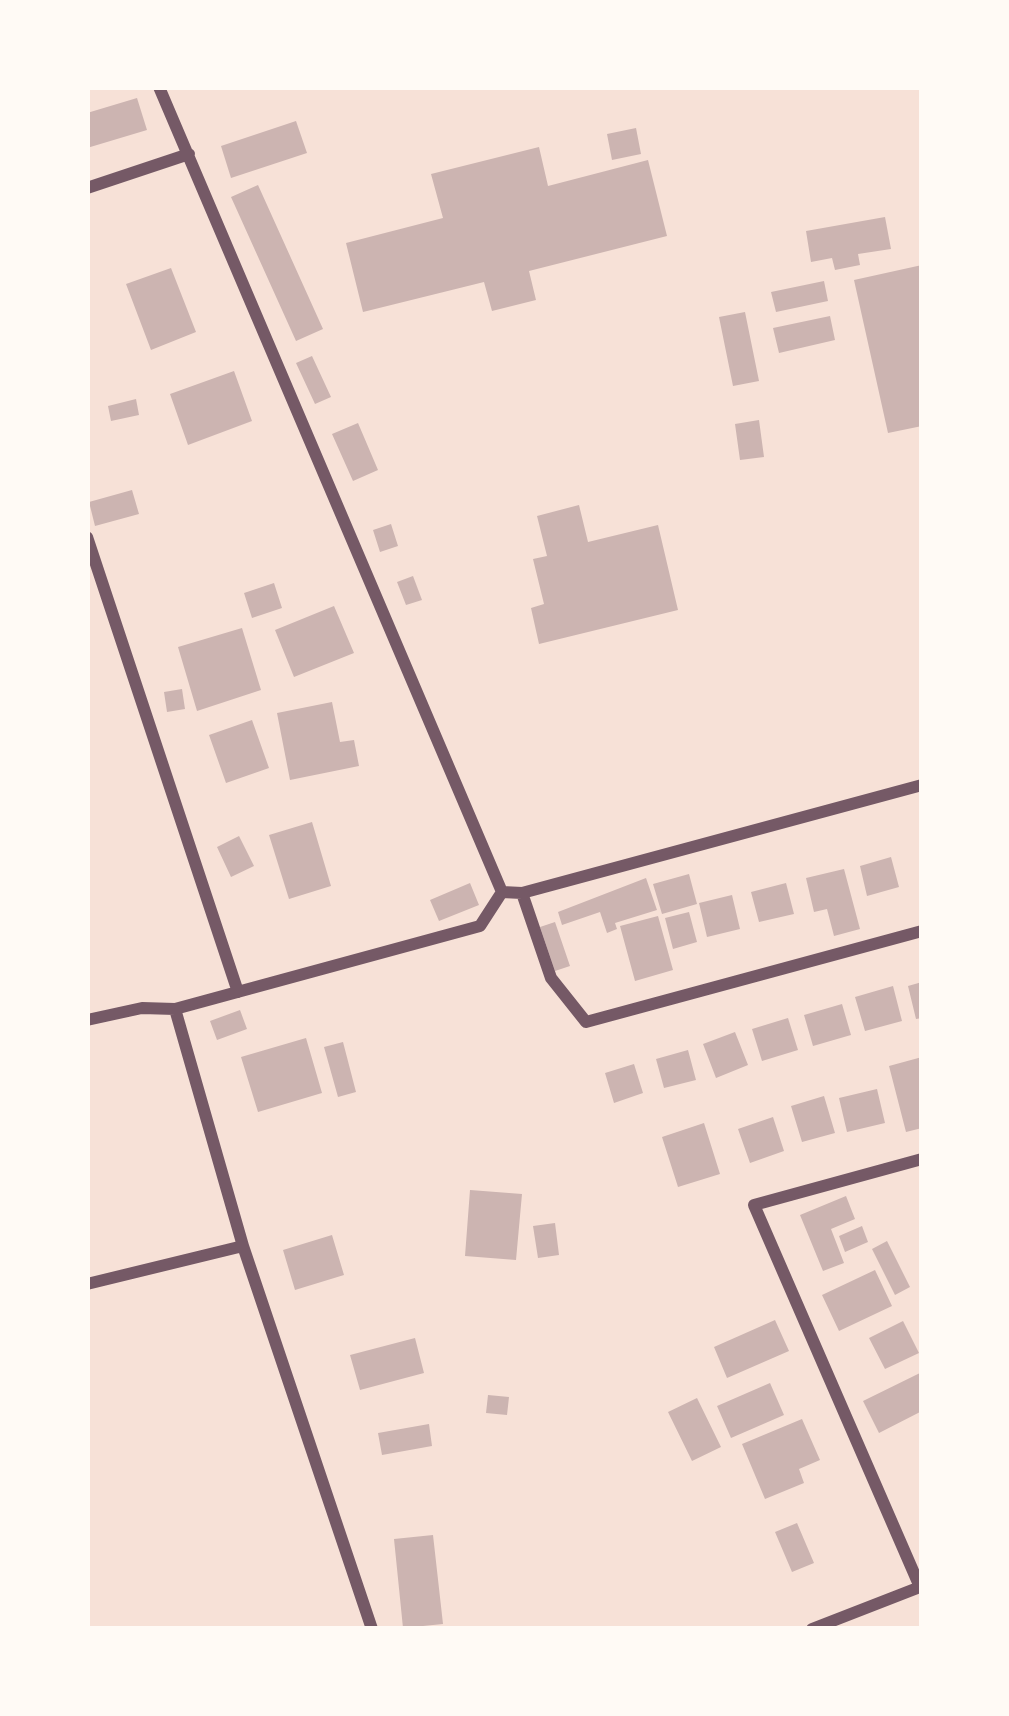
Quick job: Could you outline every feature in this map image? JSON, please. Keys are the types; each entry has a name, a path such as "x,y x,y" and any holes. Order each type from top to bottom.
{"street":[{"path":"159,87 502,892"},
{"path":"87,188 189,154"},
{"path":"87,537 238,992"},
{"path":"502,892 522,893 922,785"},
{"path":"87,1021 142,1008 175,1010 480,926 502,892"},
{"path":"522,893 551,978 586,1022 922,931"},
{"path":"175,1010 242,1246 372,1629"},
{"path":"812,1629 920,1586 754,1204 922,1160"},
{"path":"87,1284 242,1246"}],"building":[{"path":"137,98 147,130 87,148 87,113"},
{"path":"296,121 307,153 231,178 221,146"},
{"path":"636,128 641,154 612,160 607,134"},
{"path":"539,147 548,186 648,160 667,236 529,271 536,300 492,311 484,282 363,312 346,243 443,218 431,174"},
{"path":"258,185 323,329 296,341 231,197"},
{"path":"885,217 891,249 858,254 860,265 835,270 832,258 811,262 806,231"},
{"path":"922,265 922,426 888,433 854,280"},
{"path":"171,268 196,332 151,350 126,284"},
{"path":"824,281 828,301 776,312 771,292"},
{"path":"745,312 759,381 733,386 719,317"},
{"path":"830,316 835,340 779,353 773,328"},
{"path":"312,356 331,397 315,404 296,363"},
{"path":"234,371 252,421 188,445 170,394"},
{"path":"136,399 139,415 111,421 108,406"},
{"path":"759,420 764,457 740,460 735,424"},
{"path":"358,423 378,470 353,481 332,434"},
{"path":"132,490 139,514 95,526 89,502"},
{"path":"579,505 588,542 658,525 678,610 539,644 531,608 544,604 533,559 547,556 537,516"},
{"path":"391,524 398,546 380,552 373,530"},
{"path":"413,576 422,600 406,605 397,582"},
{"path":"274,583 282,608 252,618 244,593"},
{"path":"334,606 354,653 294,677 275,630"},
{"path":"242,628 261,690 197,711 178,647"},
{"path":"182,689 185,709 167,712 164,692"},
{"path":"332,702 340,742 354,740 359,766 290,780 277,713"},
{"path":"252,720 269,768 226,783 209,735"},
{"path":"312,822 331,886 289,899 269,835"},
{"path":"239,836 254,866 231,877 217,847"},
{"path":"891,857 899,887 867,896 860,866"},
{"path":"844,869 860,929 834,936 827,909 814,912 806,878"},
{"path":"689,874 697,904 662,914 653,884"},
{"path":"646,878 657,910 615,923 617,929 607,933 600,912 562,925 558,912"},
{"path":"470,883 479,905 439,921 430,900"},
{"path":"786,883 794,914 759,922 751,892"},
{"path":"732,895 740,929 707,937 699,903"},
{"path":"689,912 697,942 673,949 665,918"},
{"path":"658,916 673,970 635,981 620,926"},
{"path":"555,922 570,966 555,971 540,927"},
{"path":"922,982 922,1018 916,1019 908,986"},
{"path":"893,986 902,1021 865,1031 855,997"},
{"path":"842,1004 851,1035 813,1046 804,1015"},
{"path":"240,1010 247,1029 217,1040 210,1021"},
{"path":"788,1018 798,1050 762,1061 752,1029"},
{"path":"735,1032 748,1065 716,1078 703,1044"},
{"path":"306,1038 322,1093 258,1112 241,1057"},
{"path":"343,1042 356,1092 338,1097 324,1047"},
{"path":"688,1050 696,1080 664,1088 656,1059"},
{"path":"922,1057 922,1128 906,1132 889,1066"},
{"path":"634,1064 643,1093 614,1103 605,1073"},
{"path":"877,1089 885,1123 847,1132 839,1098"},
{"path":"824,1096 835,1133 802,1142 791,1106"},
{"path":"773,1117 784,1151 750,1163 738,1129"},
{"path":"704,1123 720,1174 678,1187 662,1137"},
{"path":"470,1190 522,1194 516,1260 465,1256"},
{"path":"846,1196 855,1219 831,1229 844,1263 823,1271 800,1215"},
{"path":"555,1223 559,1255 538,1258 533,1226"},
{"path":"862,1226 868,1242 845,1252 839,1236"},
{"path":"332,1235 344,1275 295,1290 283,1250"},
{"path":"887,1241 910,1287 895,1295 872,1249"},
{"path":"875,1270 892,1306 839,1331 822,1295"},
{"path":"775,1320 789,1351 727,1378 714,1347"},
{"path":"903,1321 919,1353 885,1369 869,1338"},
{"path":"415,1338 424,1373 360,1390 350,1355"},
{"path":"922,1372 922,1411 879,1433 863,1401"},
{"path":"770,1383 784,1415 731,1438 717,1406"},
{"path":"488,1395 509,1397 507,1415 486,1413"},
{"path":"697,1398 721,1447 692,1461 668,1412"},
{"path":"802,1419 820,1460 799,1469 804,1483 765,1499 742,1444"},
{"path":"429,1424 432,1446 382,1455 378,1433"},
{"path":"797,1523 814,1563 792,1572 775,1532"},
{"path":"433,1535 443,1624 403,1628 394,1539"}]}
